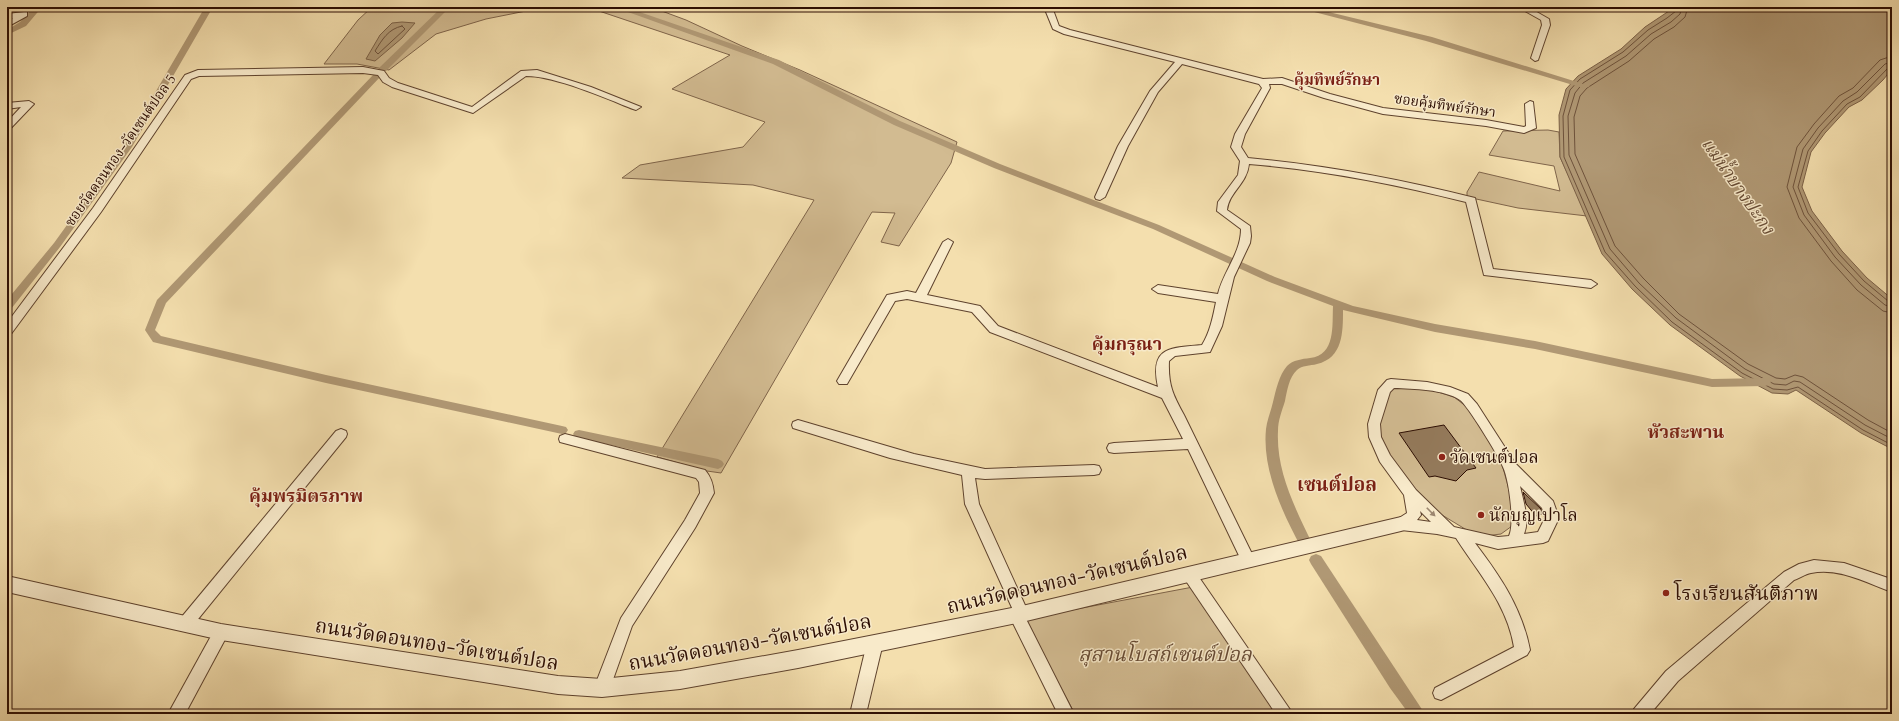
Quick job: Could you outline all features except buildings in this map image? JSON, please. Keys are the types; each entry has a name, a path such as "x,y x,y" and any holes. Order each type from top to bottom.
{"street":[{"path":"1048,7 1056,27 1061,29 1263,82 1266,88 1240,134 1236,147 1245,161 1242,175 1223,202 1222,211 1246,228 1247,237 1242,253 1226,283 1213,339 1206,348 1172,352 1163,360 1161,380 1166,395 1178,415 1248,560"},
{"path":"1522,7 1545,19 1546,25 1535,58"},
{"path":"7,16 24,14 7,25"},
{"path":"1100,197 1123,146 1154,91 1180,61"},
{"name":"ซอยวัดดอนทอง-วัดเซนต์ปอล 5","path":"7,331 97,210 188,77 198,74 228,72 363,70 381,73 386,80 395,85 473,110 524,73 537,74 588,88 636,107"},
{"name":"ซอยคุ้มทิพย์รักษา","path":"1263,82 1282,81 1303,86 1327,96 1383,111 1486,123 1524,130 1531,128 1530,104"},
{"path":"7,106 29,104 7,127"},
{"path":"1245,161 1358,175 1408,184 1471,200 1488,272 1591,284"},
{"path":"920,297 948,242"},
{"path":"1158,289 1223,299"},
{"path":"843,381 891,298 897,295 907,295 976,309 994,329 1166,395"},
{"path":"1401,524 1456,534 1498,543 1543,537 1552,518 1548,505 1510,467 1473,407 1464,398 1450,391 1427,386 1391,383 1384,390 1374,424 1375,437 1385,458 1411,494 1456,534 1514,614 1521,634 1522,650 1441,693"},
{"path":"798,425 890,453 968,472 985,474 1094,470"},
{"path":"184,624 341,434"},
{"path":"565,439 700,474 706,480 707,493 690,524 626,623 602,688"},
{"path":"1114,448 1191,444"},
{"path":"1510,467 1519,513 1518,530 1514,541"},
{"path":"968,472 972,504 1019,614 1066,714"},
{"path":"1401,524 1414,515 1411,494"},
{"name":"ถนนวัดดอนทอง-วัดเซนต์ปอล","path":"7,584 220,632 558,685 602,688 680,680 1019,614 1401,524"},
{"path":"1640,714 1672,676 1789,576 1814,566 1829,566 1873,578 1892,586"},
{"path":"1189,574 1286,714"},
{"path":"176,714 220,632"},
{"path":"858,714 875,643"}],"green space":[{"path":"372,7 546,7 486,19 436,34 389,70 357,64 324,64 358,20"},
{"path":"587,7 651,7 686,20 742,46 800,70 957,142 951,163 899,246 881,242 895,213 872,212 721,473 707,471 657,457 814,200 753,185 622,178 640,165 743,147 765,122 672,89 730,55"},
{"path":"1548,130 1559,132 1560,157 1587,216 1518,208 1467,197 1467,192 1479,172 1560,191 1554,166 1489,155 1503,131"},
{"path":"1392,387 1431,390 1454,397 1467,407 1501,460 1514,509 1512,526 1501,534 1485,536 1470,532 1442,515 1414,490 1389,457 1377,426 1387,392"},
{"name":"สุสานโบสถ์เซนต์ปอล","path":"1193,587 1276,714 1075,714 1024,619"}],"water":[{"name":"แม่น้ำบางปะกง","path":"1675,7 1892,7 1892,69 1862,100 1849,107 1825,133 1811,152 1802,187 1812,211 1842,251 1867,278 1892,299 1892,449 1861,433 1796,390 1788,394 1772,393 1740,376 1670,325 1632,289 1602,254 1560,157 1559,115 1566,89 1578,76 1621,49 1645,27"},
{"path":"392,23 415,23 402,38 375,61 366,59 380,35"}],"waterway":[{"path":"7,11 30,7"},
{"path":"7,33 23,24 38,7"},
{"path":"7,307 57,245 128,147 209,7"},
{"path":"383,69 446,7"},
{"path":"618,7 776,62 897,123 997,166 1156,227 1271,279 1338,304"},
{"path":"1299,7 1429,39 1586,86"},
{"path":"377,76 161,302 150,330 157,339 326,379 562,430"},
{"path":"1306,543 1287,504 1277,473 1272,443 1272,430 1284,384 1291,369 1305,362 1321,360 1333,349 1337,333 1338,304"},
{"path":"1338,304 1351,309 1435,328 1535,345 1712,383 1765,382"},
{"path":"579,434 718,464"},
{"path":"1316,560 1395,683 1418,714"}],"place":[{"name":"วัดเซนต์ปอล","path":"1442,457"},
{"name":"นักบุญเปาโล","path":"1481,515"},
{"name":"โรงเรียนสันติภาพ","path":"1666,593"}],"district":[{"name":"คุ้มทิพย์รักษา","path":"1337,80"},
{"name":"คุ้มกรุณา","path":"1127,344"},
{"name":"หัวสะพาน","path":"1686,432"},
{"name":"เซนต์ปอล","path":"1337,484"},
{"name":"คุ้มพรมิตรภาพ","path":"306,496"}]}
